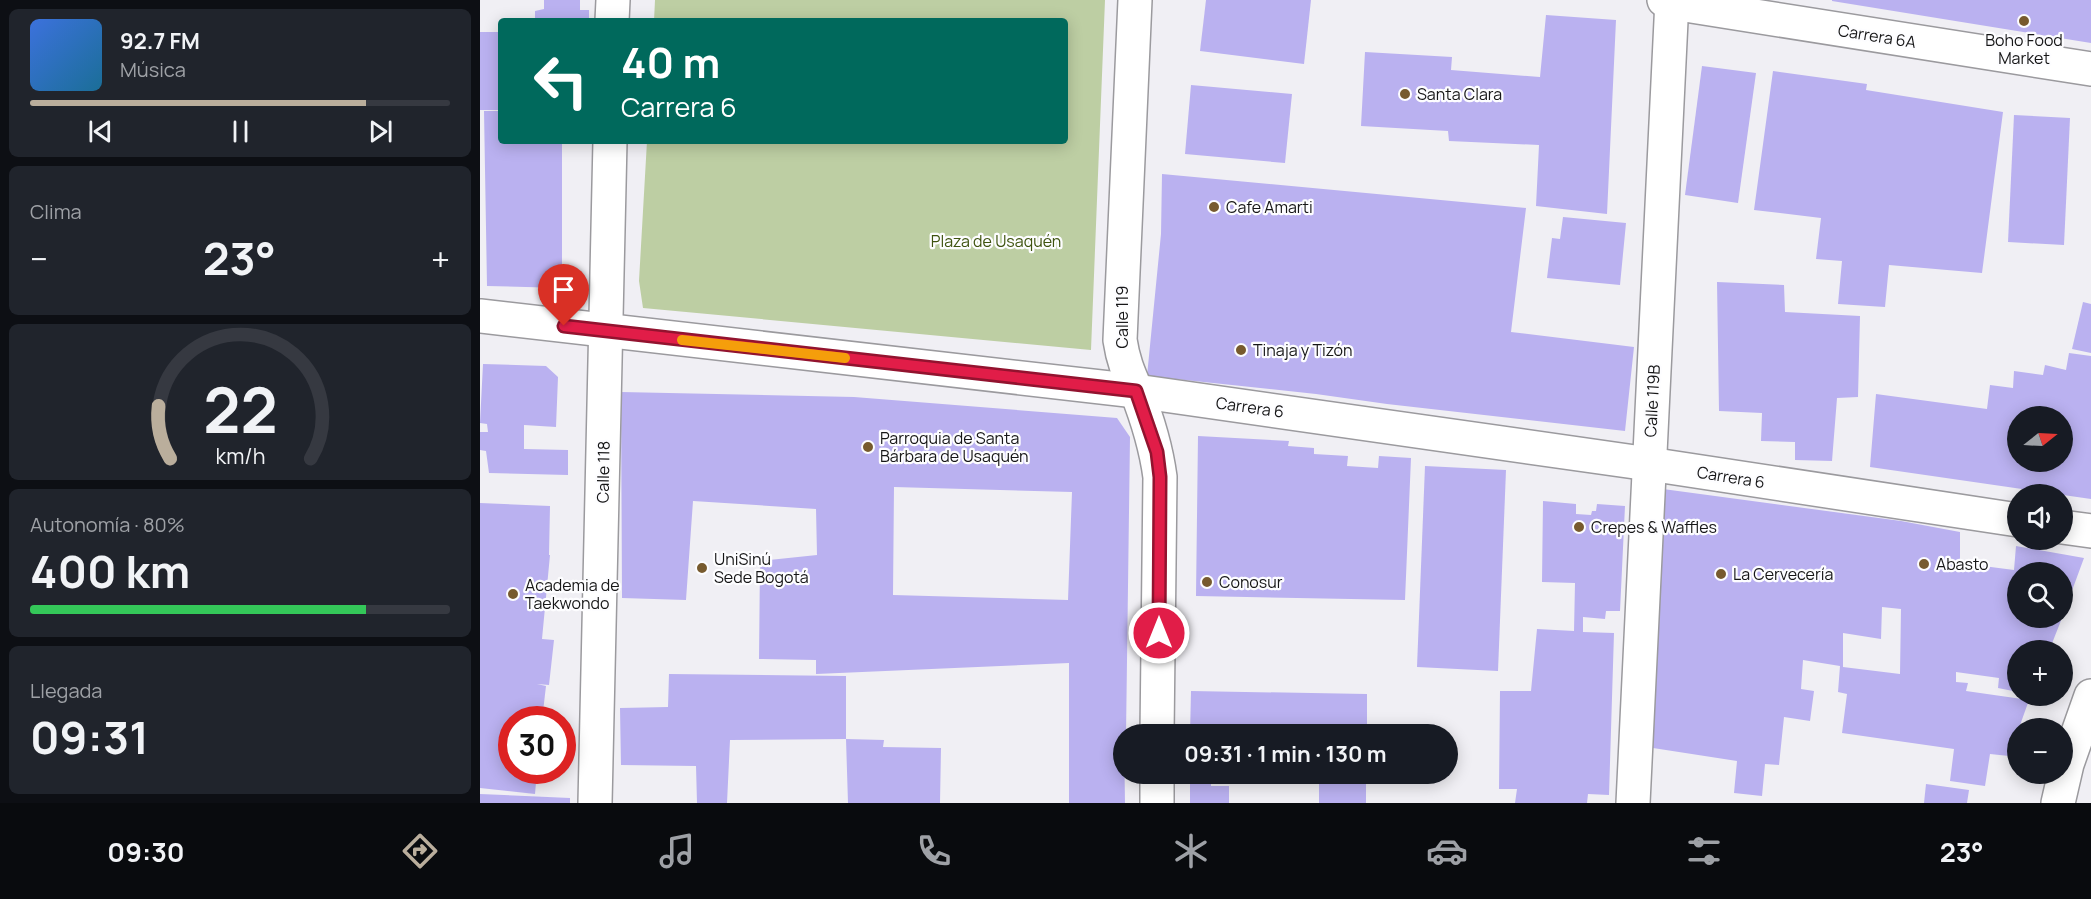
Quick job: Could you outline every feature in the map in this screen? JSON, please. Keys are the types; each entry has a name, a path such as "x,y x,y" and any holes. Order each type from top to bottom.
{"street":[{"path":"612,18 613,0"},
{"name":"Calle 119","path":"1135,0 1120,340 1123,360 1157,452 1160,477 1157,724"},
{"name":"Carrera 6A","path":"1669,1 2091,69"},
{"name":"Calle 119B","path":"1633,803 1669,1"},
{"name":"Calle 118","path":"595,803 610,144"},
{"name":"Carrera 6","path":"480,316 1136,391 1649,464 2007,518"},
{"path":"2073,529 2091,531"},
{"path":"2058,803 2067,764 2091,696"},
{"path":"1157,784 1157,803"}],"green space":[{"name":"Plaza de Usaquén","path":"655,0 1105,0 1091,350 643,308 639,281 647,144 1068,144 1068,18 654,18"}],"building":[{"path":"544,0 580,0 580,10 589,10 589,18 535,18 535,11 544,9"},
{"path":"1206,0 1311,0 1304,64 1200,51"},
{"name":"Boho Food Market","path":"2091,0 2091,43 1832,1"},
{"path":"1546,15 1616,20 1607,214 1536,206 1539,145 1449,141 1448,131 1361,126 1365,52 1452,57 1451,70 1540,77"},
{"path":"480,32 498,32 498,110 480,110"},
{"path":"1702,66 1756,73 1738,203 1685,195"},
{"path":"1773,71 1867,84 1866,90 2003,112 1982,273 1889,265 1885,307 1838,304 1842,261 1816,259 1821,218 1754,210"},
{"path":"1191,85 1292,94 1285,163 1185,154"},
{"path":"484,111 498,111 498,144 562,144 562,288 487,286"},
{"path":"2014,115 2070,118 2064,245 2008,242"},
{"path":"1162,174 1526,208 1511,332 1634,347 1625,431 1147,376 1161,234"},
{"path":"1563,217 1626,223 1620,285 1547,278 1552,238 1560,239"},
{"path":"1717,282 1784,285 1785,312 1860,316 1858,397 1837,398 1832,461 1795,460 1795,442 1761,441 1762,413 1719,411"},
{"path":"2083,302 2091,304 2091,353 2072,349"},
{"path":"2069,353 2091,356 2091,499 2073,496 2073,484 2007,484 2007,487 1870,467 1876,394 1987,409 1990,385 2013,388 2014,371 2043,375 2045,365 2066,370"},
{"path":"483,364 546,366 558,377 556,427 524,425 524,449 568,450 568,475 489,473 486,451 480,450 480,432 488,432 487,424 480,423"},
{"path":"621,392 854,397 1117,418 1130,437 1126,724 1113,724 1113,784 1125,784 1125,803 1069,803 1069,663 816,674 816,660 759,659 760,561 817,555 816,509 693,501 686,600 622,598","holes":["894,487 1072,492 1068,600 893,595"]},
{"path":"1198,436 1289,441 1288,446 1314,448 1314,454 1348,456 1347,466 1378,468 1379,456 1411,458 1405,600 1196,596"},
{"path":"1425,466 1506,470 1498,671 1417,667"},
{"path":"1663,489 1901,521 1960,532 1960,563 2007,569 2007,628 2058,628 2053,640 2007,640 2007,690 1998,688 1999,678 1956,672 1956,682 1968,683 1966,691 2007,697 2007,706 2027,706 2023,718 2007,718 2007,756 1990,754 1985,786 1950,781 1954,749 1842,733 1847,694 1838,692 1840,666 1803,660 1801,689 1814,691 1810,721 1784,717 1779,765 1765,764 1762,796 1734,793 1737,761 1653,748","holes":["1882,607 1901,609 1900,674 1843,667 1843,633 1881,639"]},
{"path":"1543,501 1576,504 1576,514 1591,515 1592,511 1596,511 1597,504 1625,506 1620,611 1606,611 1605,619 1583,617 1583,632 1614,633 1609,795 1588,794 1587,803 1515,803 1517,789 1499,789 1500,691 1531,691 1537,629 1574,631 1575,583 1542,582"},
{"path":"480,503 550,506 550,555 542,639 554,640 549,685 537,684 546,686 544,706 498,706 498,784 536,784 535,794 480,788"},
{"path":"2016,550 2039,550 2084,558 2073,588 2073,562 2015,562"},
{"path":"669,674 846,676 846,739 730,740 727,803 697,803 696,766 621,765 620,708 668,707"},
{"path":"1191,691 1367,694 1367,724 1190,724"},
{"path":"846,739 884,740 883,747 941,748 940,803 848,803"},
{"path":"1190,784 1229,786 1229,803 1190,803"},
{"path":"1319,784 1366,784 1366,803 1319,803"},
{"path":"1926,784 1969,790 1967,803 1924,803"},
{"path":"480,794 570,798 570,803 480,803"}],"slow traffic":[{"path":"682,340 845,358"}],"place":[{"name":"Boho Food Market","path":"2024,21"},
{"name":"Santa Clara","path":"1405,94"},
{"name":"Cafe Amarti","path":"1214,207"},
{"name":"Tinaja y Tizón","path":"1241,350"},
{"name":"Parroquia de Santa Bárbara de Usaquén","path":"868,447"},
{"name":"Crepes & Waffles","path":"1579,527"},
{"name":"Abasto","path":"1924,564"},
{"name":"UniSinú Sede Bogotá","path":"702,568"},
{"name":"La Cervecería","path":"1721,574"},
{"name":"Conosur","path":"1207,582"},
{"name":"Academia de Taekwondo","path":"513,594"}],"route":[{"path":"564,326 1136,391 1157,452 1160,477 1159,633"}]}
